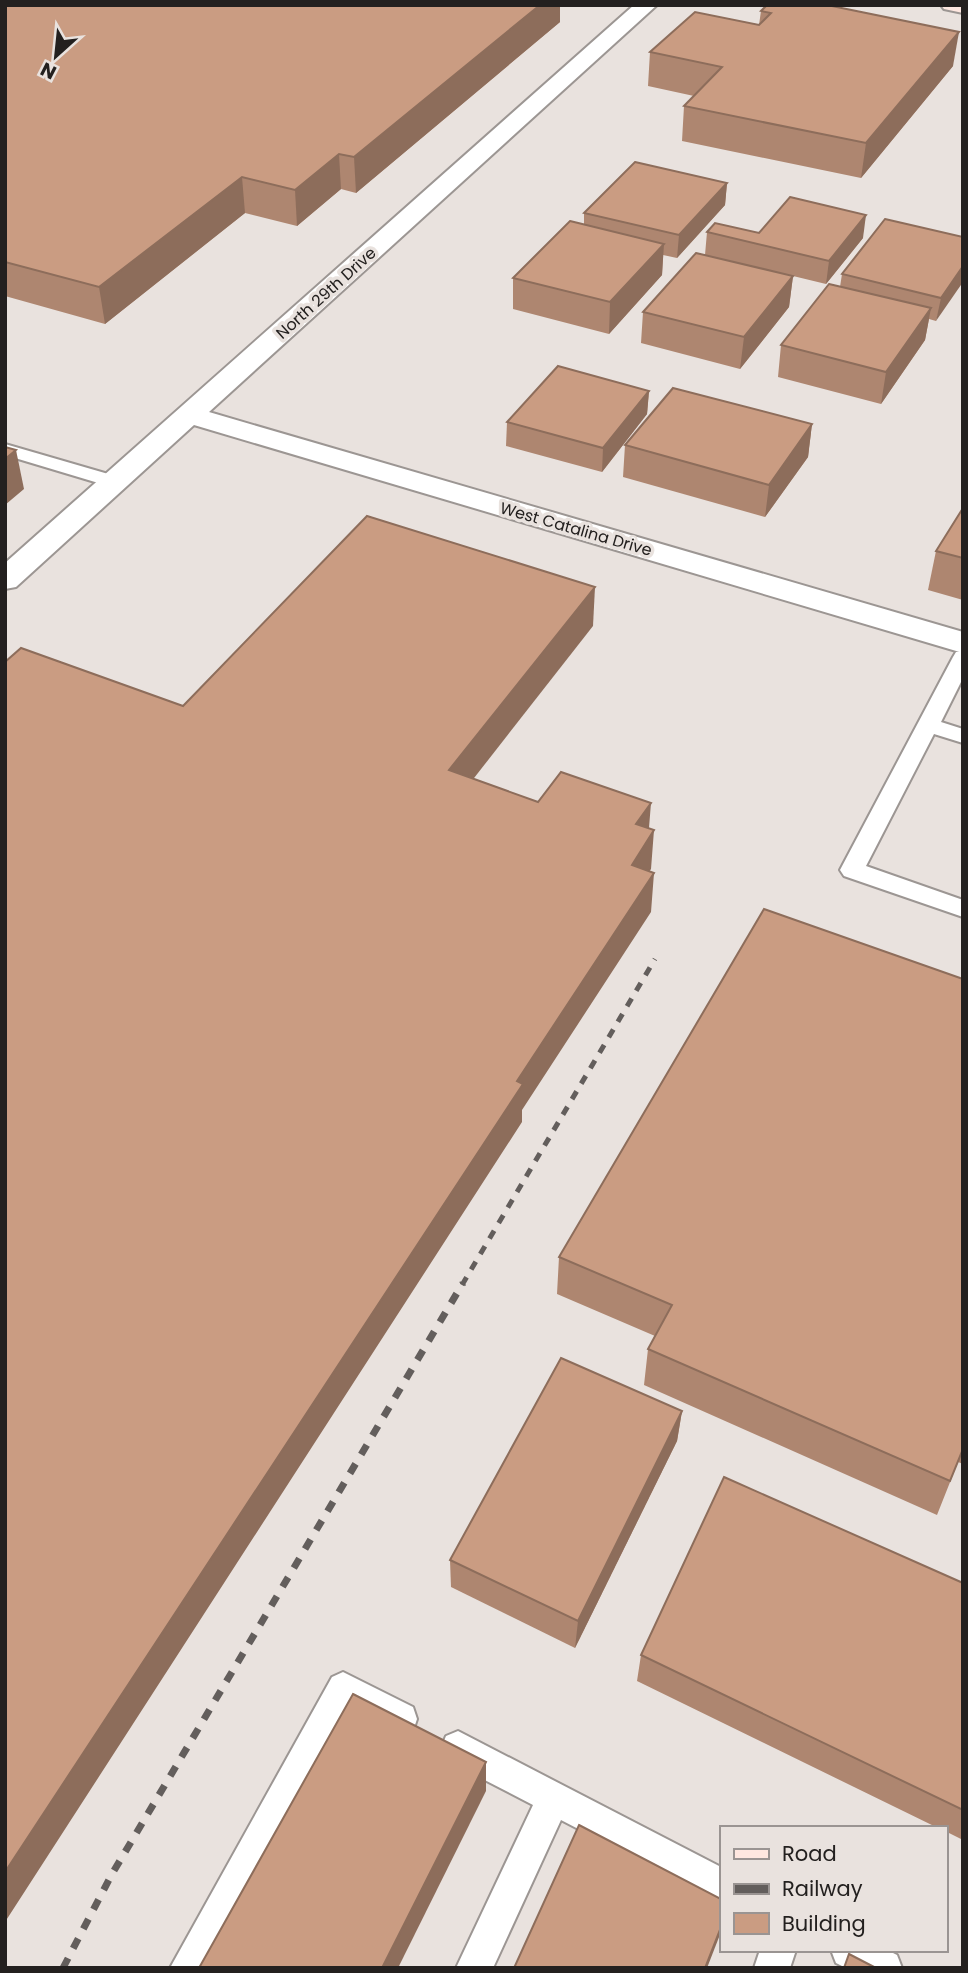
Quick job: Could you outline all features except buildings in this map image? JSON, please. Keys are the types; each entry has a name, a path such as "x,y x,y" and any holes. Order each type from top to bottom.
{"main road":[{"path":"951,5 963,7"}],"street":[{"name":"North 29th Drive","path":"5,580 647,5"},
{"name":"West Catalina Drive","path":"190,415 963,643"}],"lane":[{"path":"5,449 115,482"},
{"path":"963,657 852,870 963,909"},
{"path":"928,725 963,736"},
{"path":"188,1968 343,1688 720,1885"},
{"path":"474,1968 554,1798"},
{"path":"853,1952 884,1968"}],"railway":[{"path":"462,1285 655,959"},
{"path":"63,1968 112,1874 463,1283"}]}
